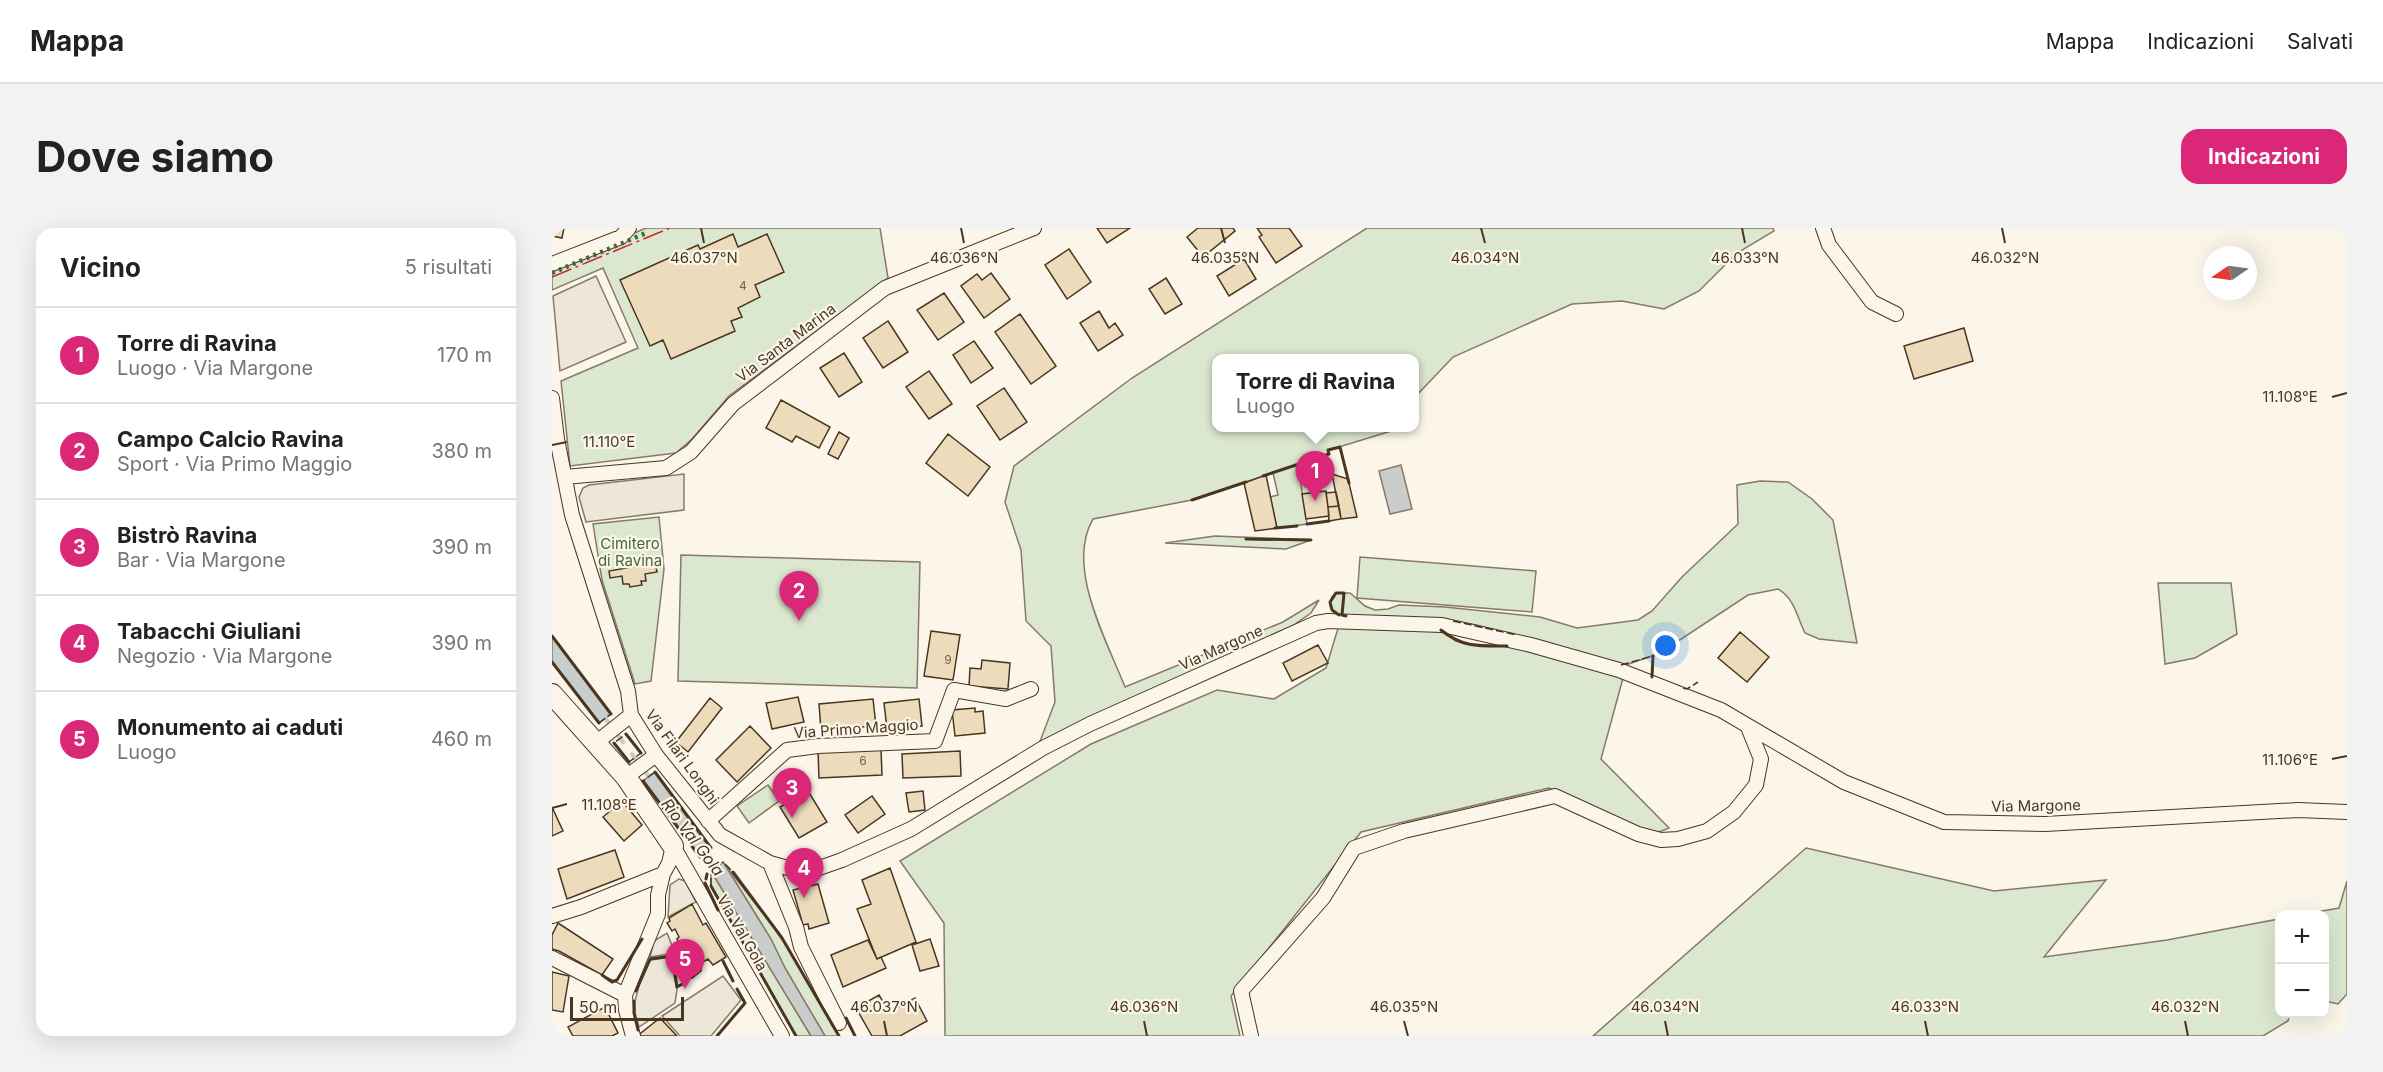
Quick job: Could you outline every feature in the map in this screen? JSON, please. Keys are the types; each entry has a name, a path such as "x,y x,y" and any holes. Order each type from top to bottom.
{"street":[{"path":"552,264 621,237 629,228"},
{"name":"Via Santa Marina","path":"565,477 666,468 691,452 733,404 885,288 1034,228"},
{"path":"1823,228 1829,245 1872,302 1896,314"},
{"name":"Via Filari Longhi","path":"552,398 557,439 572,514 628,691 631,715 651,758 720,835 736,846"},
{"name":"Via Margone","path":"736,846 770,863 805,873 843,860 910,829 1042,748 1090,724 1323,621 1442,625 1531,645 1619,670 1720,710 1844,782 1944,822 2045,824 2298,810 2347,812"},
{"name":"Via Primo Maggio","path":"708,821 787,750 818,746 935,741 954,690 1006,699 1031,689"},
{"path":"552,694 608,733 673,846 658,895 658,914 625,995 626,1011 633,1036"},
{"path":"608,733 631,715"},
{"path":"1251,1036 1241,991 1323,898 1354,848 1404,831 1555,796 1638,834 1653,838 1678,839 1707,831 1734,812 1756,785 1761,759 1748,727"},
{"path":"631,774 651,758"},
{"name":"Via Val Gola","path":"673,846 782,1036"},
{"path":"770,863 796,927 801,947 839,1023"},
{"path":"552,916 581,908 663,874"},
{"path":"552,958 625,995"}],"green space":[{"path":"646,228 880,228 888,278 729,396 692,439 676,453 570,466 561,381 638,348 603,268 552,290 552,269"},
{"path":"1367,228 1773,228 1774,231 1737,253 1699,291 1664,309 1622,301 1572,304 1453,357 1419,393 1419,354 1212,354 1212,432 1388,432 1329,450 1329,454 1298,465 1307,524 1277,528 1270,497 1278,495 1273,473 1192,500 1093,519 1086,538 1084,559 1086,581 1100,626 1125,687 1283,622 1319,600 1311,613 1288,629 1039,744 1055,702 1051,646 1026,621 1021,550 1005,502 1014,466 1132,378"},
{"path":"1760,481 1788,482 1812,499 1833,520 1857,643 1819,639 1805,633 1792,603 1778,589 1748,595 1660,653 1626,665 1476,625 1453,621 1342,615 1335,614 1330,606 1332,597 1336,593 1350,593 1365,606 1375,610 1399,605 1445,607 1540,617 1577,628 1638,620 1652,611 1682,577 1738,524 1737,485"},
{"name":"Cimitero di Ravina","path":"659,517 664,569 651,681 635,684 602,580 593,524"},
{"path":"1215,536 1311,540 1286,549 1165,543"},
{"path":"681,555 920,562 917,688 678,681"},
{"path":"1360,557 1536,571 1532,612 1357,598"},
{"path":"2158,583 2231,583 2237,634 2195,658 2165,664"},
{"path":"1339,625 1441,630 1456,641 1465,644 1515,646 1623,678 1601,759 1669,828 1659,832 1639,830 1549,788 1361,832 1231,996 1240,1036 945,1036 944,923 900,861 1091,744 1217,690 1274,699 1326,668"},
{"path":"768,785 779,801 749,823 737,806"},
{"path":"1806,848 1994,891 2106,880 2044,957 2167,940 2275,920 2275,1018 2289,1018 2288,1021 2263,1036 1593,1036"},
{"path":"723,862 782,938 839,1036 825,1036 785,968 771,939"},
{"path":"711,871 811,1036 796,1036 711,886"},
{"path":"2347,881 2347,994 2338,1004 2329,1002 2328,910 2339,908"}],"shaded area":[{"path":"596,276 626,342 560,371 553,296"},
{"path":"684,474 684,510 586,522 579,497 583,488 589,485"},
{"path":"679,879 685,881 696,902 668,917 670,885"},
{"path":"667,933 675,953 650,957 654,941"},
{"path":"671,957 677,990 675,1003 639,1027 635,1013 635,1001 641,978 651,960"},
{"path":"723,976 741,1000 711,1036 680,1036 662,1016"}],"water":[{"path":"1401,465 1412,509 1390,514 1379,471"},
{"path":"552,636 611,714 599,723 552,662"},
{"path":"655,772 711,848 700,857 643,781"},
{"path":"723,862 771,939 785,968 825,1036 811,1036 711,871"}],"building":[{"path":"552,228 564,228 562,238 552,236"},
{"path":"1097,228 1130,228 1107,243"},
{"path":"1198,228 1233,228 1235,231 1203,257 1187,237"},
{"path":"1257,228 1289,228 1302,246 1276,263 1259,237 1262,235"},
{"path":"733,234 738,247 767,234 784,272 755,285 760,297 738,308 742,317 731,321 735,331 671,359 663,340 650,346 620,280 698,245 700,249"},
{"path":"1069,249 1091,282 1067,299 1045,265"},
{"path":"1244,259 1256,279 1229,296 1217,276"},
{"path":"991,273 1010,299 984,318 961,286 977,274 982,280"},
{"path":"1166,278 1182,304 1165,314 1149,289"},
{"path":"944,293 964,322 938,340 917,310"},
{"path":"1099,311 1109,328 1115,323 1123,335 1098,351 1080,323"},
{"path":"1020,314 1056,366 1031,384 995,332"},
{"path":"888,321 908,352 883,368 863,338"},
{"path":"1964,328 1973,361 1914,379 1904,346"},
{"path":"974,341 993,368 971,383 953,355"},
{"path":"844,353 862,382 839,397 820,368"},
{"path":"929,371 952,404 929,419 906,387"},
{"path":"1004,388 1027,422 1000,440 977,406"},
{"path":"781,400 830,427 819,448 796,436 792,442 766,428"},
{"path":"839,432 849,438 838,459 828,454"},
{"path":"948,434 990,467 968,496 926,463"},
{"path":"1332,474 1348,479 1357,517 1341,519"},
{"path":"1266,475 1277,528 1255,531 1244,483"},
{"path":"1326,491 1329,516 1306,519 1302,494"},
{"path":"1336,492 1339,506 1328,507 1326,493"},
{"path":"1339,506 1341,519 1329,521 1328,507"},
{"path":"655,563 657,572 645,574 646,581 641,581 642,585 630,587 629,584 623,584 622,576 610,578 609,571"},
{"path":"931,631 960,635 953,680 924,676"},
{"path":"1740,632 1769,657 1747,682 1718,658"},
{"path":"1318,645 1328,663 1292,681 1283,663"},
{"path":"982,660 1010,663 1008,689 969,686 970,668 981,669"},
{"path":"798,697 804,722 772,729 766,703"},
{"path":"710,698 722,708 688,752 676,742"},
{"path":"873,699 876,726 821,730 819,704"},
{"path":"919,699 922,726 887,729 884,703"},
{"path":"975,708 975,712 983,711 985,733 955,736 952,710"},
{"path":"750,726 771,748 737,782 716,760"},
{"path":"881,749 882,775 819,778 818,751"},
{"path":"960,751 961,776 903,778 902,754"},
{"path":"808,791 827,822 799,838 780,807"},
{"path":"923,791 925,810 909,812 906,793"},
{"path":"872,796 885,814 858,833 845,815"},
{"path":"622,801 642,825 624,841 603,817"},
{"path":"552,807 563,831 552,836"},
{"path":"615,850 624,877 567,899 558,869"},
{"path":"890,868 916,942 877,959 857,909 871,904 862,880"},
{"path":"818,884 829,923 809,929 808,924 803,925 793,890"},
{"path":"692,904 703,925 706,923 726,957 713,965 708,959 701,963 701,971 692,978 688,970 695,966 689,955 685,954 677,939 679,937 675,929 672,931 667,923 670,921 669,918"},
{"path":"558,923 613,959 602,975 552,949 552,935"},
{"path":"930,939 939,966 920,971 912,945"},
{"path":"868,940 877,959 881,957 886,968 843,987 831,955"},
{"path":"552,972 569,976 563,1012 552,1010"},
{"path":"879,995 889,1012 915,998 927,1021 900,1036 872,1036 856,1008"},
{"path":"605,1007 618,1033 612,1036 573,1036 568,1027"},
{"path":"660,1018 677,1036 637,1036"}],"waterway":[{"name":"Rio Val Gola","path":"603,715 623,742"},
{"name":"Rio Val Gola","path":"632,754 652,781"},
{"name":"Rio Val Gola","path":"702,848 718,870"}],"hedge":[{"path":"552,273 646,233"}],"fence":[{"path":"1453,621 1517,635"},
{"path":"1621,665 1653,656"},
{"path":"1683,688 1687,689 1698,682"},
{"path":"599,723 611,714"},
{"path":"626,734 641,753 629,762 614,743 626,734"},
{"path":"655,772 711,848 700,857 643,781 655,772"},
{"path":"711,886 711,871 723,862 733,872"}],"wall":[{"path":"1263,476 1329,454 1328,450 1340,447 1349,483"},
{"path":"1192,500 1246,482"},
{"path":"1307,524 1329,521"},
{"path":"1275,528 1297,526"},
{"path":"1246,539 1311,540"},
{"path":"1339,615 1332,610 1330,602 1336,593 1344,593 1342,615 1346,616"},
{"path":"1441,630 1465,643 1480,646 1507,646"},
{"path":"552,636 611,714"},
{"path":"1652,677 1653,656"},
{"path":"552,662 599,723"},
{"path":"626,734 641,753"},
{"path":"614,743 629,762"},
{"path":"655,772 711,848"},
{"path":"643,781 700,857"},
{"path":"733,872 782,938 839,1036"},
{"path":"706,879 707,874"},
{"path":"705,883 718,910"},
{"path":"711,886 796,1036"},
{"path":"602,975 612,982 617,980 642,939"},
{"path":"636,991 650,959 672,956 677,987 684,983"},
{"path":"723,961 733,981"},
{"path":"717,1036 745,1003 737,989"},
{"path":"634,1001 638,1030"},
{"path":"846,1018 855,1036"}],"power":[{"path":"552,277 670,228"}],"place":[{"name":"Torre di Ravina","path":"1315,501"},
{"name":"Campo Calcio Ravina","path":"799,621"},
{"name":"Bistrò Ravina","path":"792,818"},
{"name":"Tabacchi Giuliani","path":"804,898"},
{"name":"Monumento ai caduti","path":"685,989"}]}
